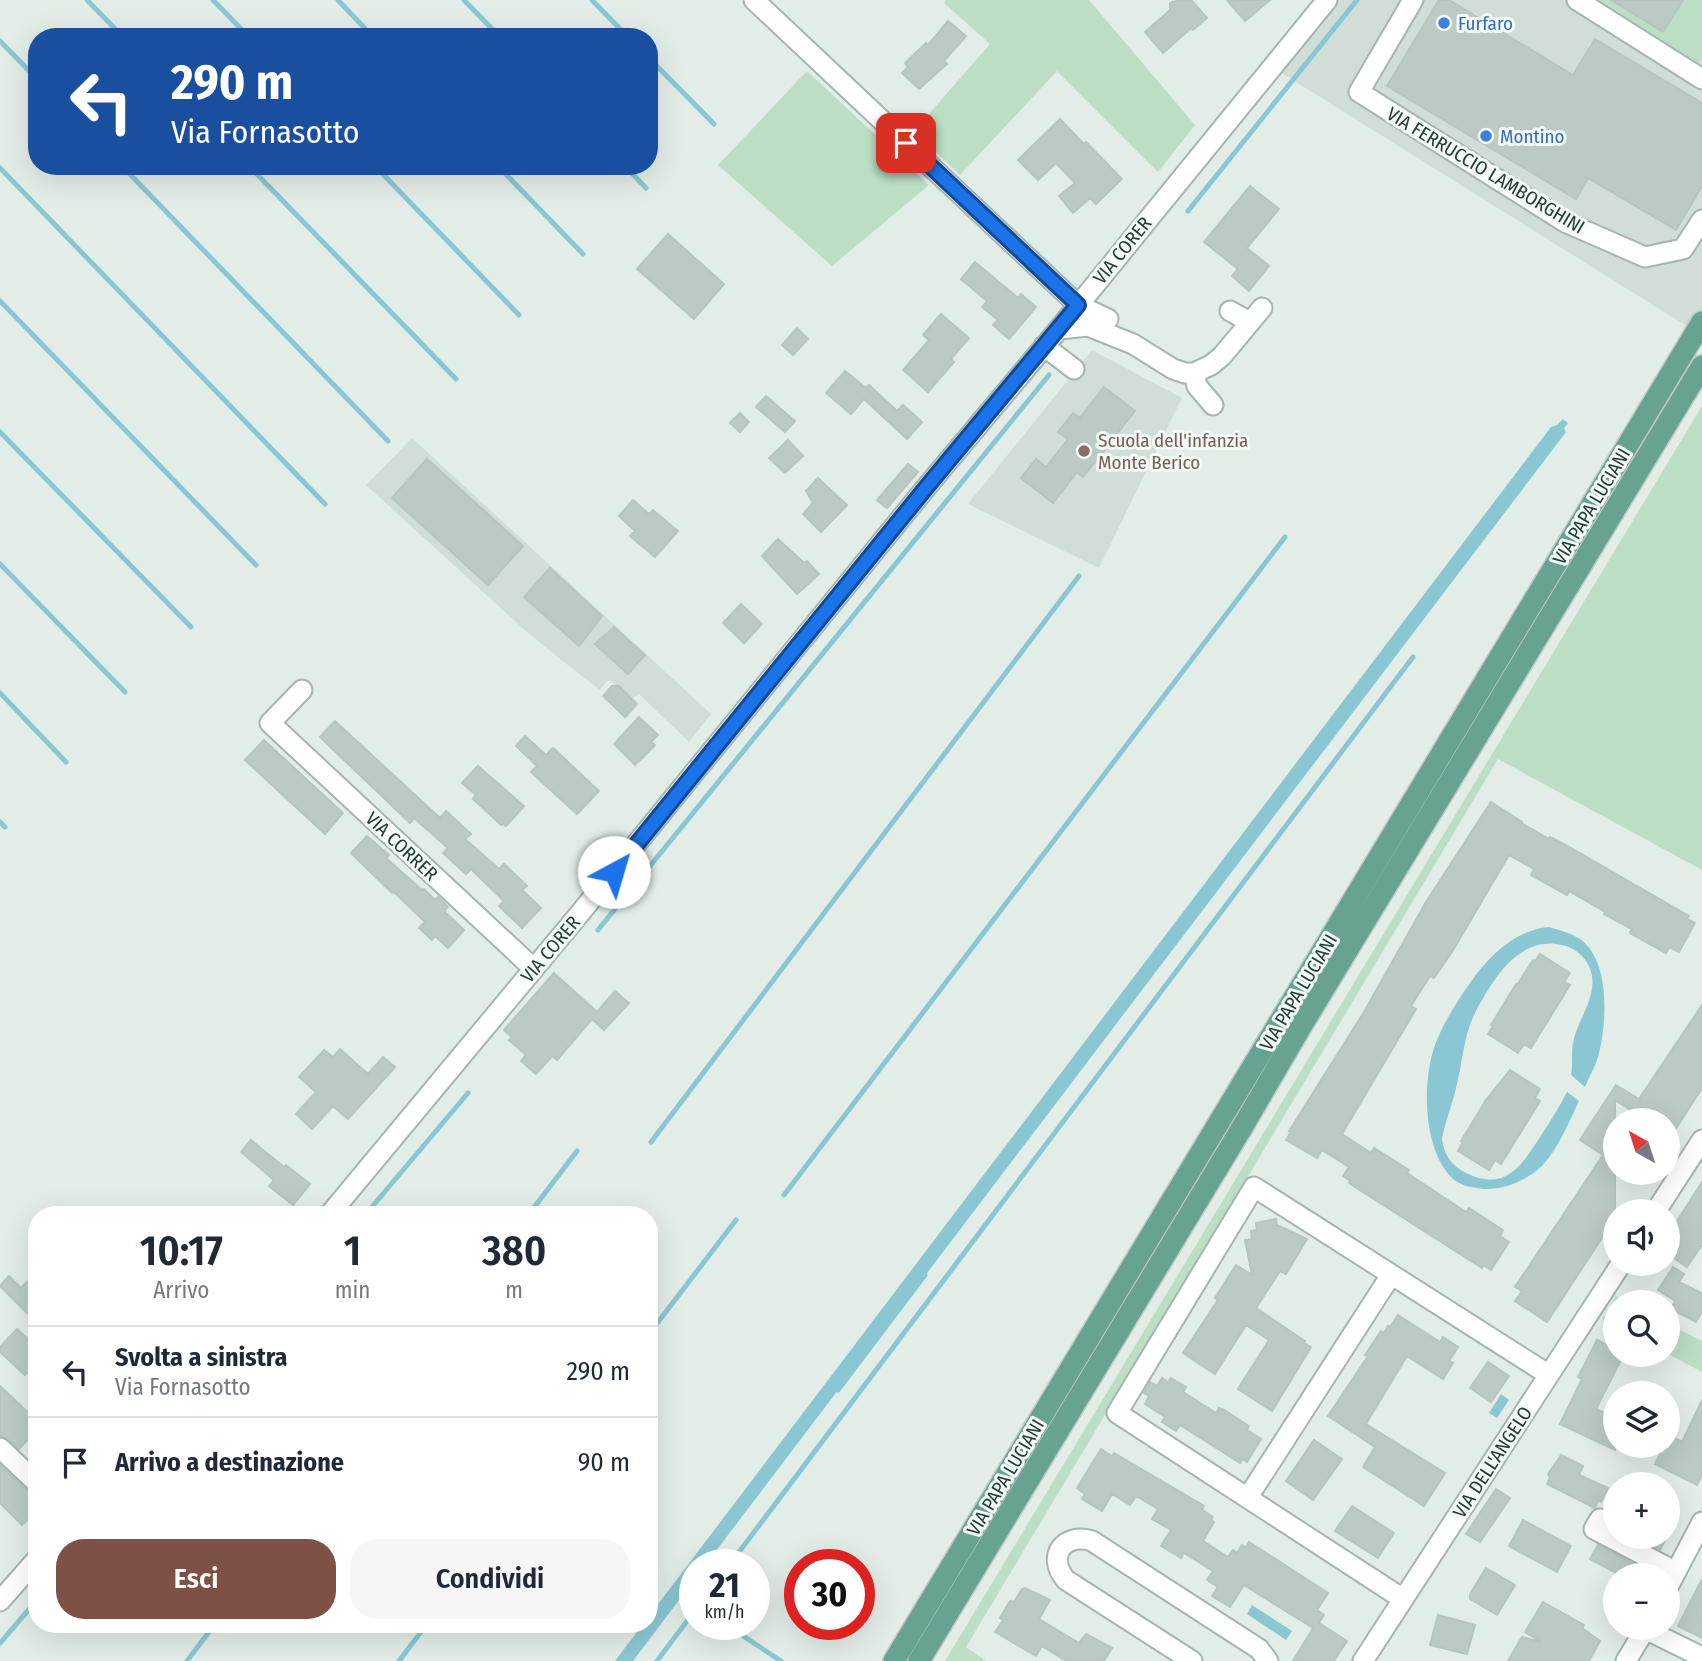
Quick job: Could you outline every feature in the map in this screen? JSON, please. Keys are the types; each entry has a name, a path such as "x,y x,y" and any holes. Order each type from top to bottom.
{"main road":[{"name":"VIA PAPA LUCIANI","path":"894,1661 1702,322"},
{"name":"VIA PAPA LUCIANI","path":"919,1661 1702,366"}],"street":[{"path":"754,0 1078,305 1108,319 1133,344"},
{"name":"VIA CORER","path":"337,1206 534,969 1327,0"},
{"name":"VIA FERRUCCIO LAMBORGHINI","path":"1413,0 1359,92 1565,222 1645,257 1683,249 1702,220"},
{"path":"1577,0 1702,79"},
{"path":"1095,284 1108,319"},
{"path":"1078,305 1088,326"},
{"path":"1059,329 1088,326 1133,344 1173,369 1194,373 1222,356 1256,315 1230,311"},
{"path":"1044,346 1074,369"},
{"path":"1194,373 1197,386 1213,405"},
{"name":"VIA CORRER","path":"302,690 270,723 534,969"},
{"path":"1664,1199 1702,1140"},
{"path":"1403,1599 1117,1413 1254,1187 1549,1375"},
{"path":"1248,1497 1391,1275"},
{"name":"VIA DELL'ANGELO","path":"1363,1661 1613,1276"},
{"path":"0,1448 28,1474"},
{"path":"1600,1519 1594,1529 1647,1563"},
{"path":"1680,1564 1702,1522"},
{"path":"1192,1661 1066,1580 1057,1563 1063,1545 1078,1538 1092,1541 1259,1649 1268,1661"},
{"path":"0,1601 28,1569"},
{"path":"1626,1661 1639,1640"},
{"path":"1669,1640 1702,1657"}],"shaded area":[{"path":"1327,0 1702,0 1702,322 1696,332 1272,67"},
{"name":"Scuola dell'infanzia Monte Berico","path":"1092,350 1182,398 1099,568 968,504"},
{"path":"412,438 711,714 689,742 639,694 632,699 611,681 607,681 600,690 564,662 528,633 366,485"}],"green space":[{"path":"946,0 1089,0 1195,125 1158,172 1057,71 960,175 914,131 990,44 944,3"},
{"path":"1593,0 1611,0 1663,32 1683,0 1702,0 1702,57 1698,64"},
{"path":"807,71 929,185 832,266 718,165"},
{"path":"1702,406 1702,870 1498,759 966,1647 986,1661 945,1661"},
{"path":"1680,1330 1702,1341 1702,1372 1680,1360"}],"water":[{"path":"1563,419 1568,423 1564,428 1566,432 717,1549 700,1549 1551,427"},
{"path":"1549,927 1580,939 1597,962 1604,994 1603,1028 1598,1057 1585,1087 1571,1075 1575,1034 1592,990 1591,972 1582,956 1566,946 1550,943 1536,945 1511,960 1491,985 1468,1030 1442,1139 1447,1155 1466,1173 1480,1178 1503,1177 1512,1172 1528,1155 1567,1092 1579,1101 1553,1152 1536,1171 1523,1180 1500,1188 1484,1189 1464,1185 1454,1180 1444,1168 1431,1136 1427,1099 1434,1048 1455,1006 1494,954 1525,933"},
{"path":"1501,1394 1509,1400 1497,1418 1489,1413"},
{"path":"679,1576 679,1600 658,1628 658,1604"},
{"path":"1252,1605 1292,1631 1286,1640 1247,1614"},
{"path":"636,1633 654,1633 633,1661 615,1661"}],"building":[{"path":"1191,0 1207,18 1193,30 1191,28 1163,53 1145,32 1170,10 1170,3"},
{"path":"1227,0 1270,0 1245,21"},
{"path":"1439,0 1449,0 1573,75 1595,39 1702,103 1702,186 1676,230 1588,178 1576,199 1387,86"},
{"path":"1611,0 1683,0 1663,32"},
{"path":"948,21 966,36 944,61 947,64 919,89 902,73 908,67 905,63 926,43 928,45"},
{"path":"1060,119 1122,179 1096,204 1090,198 1073,213 1059,196 1075,183 1056,163 1038,180 1018,160"},
{"path":"1250,186 1279,209 1247,248 1269,266 1249,291 1232,276 1238,269 1204,242"},
{"path":"668,234 724,284 694,319 637,269"},
{"path":"975,262 1018,298 1021,294 1036,307 1009,339 993,325 998,320 982,307 987,301 961,279"},
{"path":"941,314 969,338 951,359 954,362 928,392 903,370 929,340 923,335"},
{"path":"797,328 808,339 793,355 782,345"},
{"path":"845,371 866,388 869,385 897,411 903,405 922,422 907,439 864,399 851,414 826,393"},
{"path":"1104,387 1135,411 1083,477 1077,472 1053,503 1021,478 1036,459 1046,467 1068,439 1058,432 1073,413 1080,418"},
{"path":"766,396 795,421 785,432 756,407"},
{"path":"740,413 749,422 740,432 730,423"},
{"path":"788,440 803,456 785,473 769,458"},
{"path":"427,459 523,546 488,585 392,498"},
{"path":"908,464 918,472 887,508 877,500"},
{"path":"818,478 847,505 821,532 803,514 813,503 806,491"},
{"path":"633,500 649,514 653,510 678,531 655,557 630,536 635,531 619,516"},
{"path":"778,539 819,574 797,594 762,556"},
{"path":"550,568 602,616 579,646 524,597"},
{"path":"741,604 762,624 744,643 723,623"},
{"path":"614,627 645,655 628,674 595,644"},
{"path":"612,686 619,686 637,704 625,717 603,696"},
{"path":"639,717 658,735 651,742 655,745 635,765 614,744"},
{"path":"335,721 440,818 446,811 471,834 465,839 499,869 504,864 527,886 522,890 541,908 522,928 499,906 504,901 471,869 466,874 443,853 448,848 414,818 410,823 320,737"},
{"path":"525,736 546,755 553,748 599,791 577,814 531,772 537,766 516,746"},
{"path":"264,740 343,813 325,834 245,760"},
{"path":"478,766 524,806 506,826 501,825 473,799 476,795 462,783"},
{"path":"1491,802 1521,823 1549,839 1550,837 1562,843 1689,916 1687,919 1695,923 1679,952 1669,947 1666,953 1630,933 1632,929 1569,891 1567,895 1531,875 1534,869 1509,855 1452,952 1434,978 1430,976 1411,1006 1416,1009 1342,1134 1371,1153 1374,1148 1466,1212 1469,1208 1503,1230 1500,1236 1509,1242 1491,1270 1483,1265 1482,1268 1349,1183 1351,1181 1343,1176 1349,1167 1322,1150 1317,1158 1286,1140 1291,1132 1289,1131 1364,1012 1426,902"},
{"path":"367,836 389,855 386,858 422,890 435,900 438,897 448,907 444,911 464,930 448,948 435,936 432,940 419,928 425,922 351,853"},
{"path":"1540,954 1570,973 1564,982 1570,985 1531,1048 1524,1044 1518,1053 1488,1034 1516,984"},
{"path":"554,973 597,1012 615,991 629,1003 604,1030 592,1019 557,1060 552,1056 536,1074 521,1061 526,1055 509,1040 512,1037 504,1030"},
{"path":"1702,1005 1702,1088 1680,1122 1680,1108 1627,1108 1615,1100 1615,1108 1603,1108 1603,1155 1580,1140 1616,1085 1639,1099"},
{"path":"340,1049 368,1074 383,1057 395,1067 348,1119 333,1106 312,1129 296,1114 316,1092 299,1077 324,1050 333,1057"},
{"path":"1510,1070 1540,1089 1535,1098 1540,1101 1501,1164 1495,1160 1489,1170 1458,1151 1463,1142 1461,1141 1486,1100"},
{"path":"251,1140 310,1184 293,1205 269,1186 274,1180 241,1152"},
{"path":"1603,1155 1603,1185 1615,1185 1615,1199 1603,1199 1603,1236 1547,1322 1515,1301 1522,1291 1515,1287"},
{"path":"1702,1182 1702,1245 1687,1267 1680,1262 1680,1216"},
{"path":"1276,1219 1277,1225 1307,1239 1286,1274 1280,1271 1256,1308 1311,1347 1272,1411 1238,1389 1269,1340 1246,1325 1215,1374 1183,1353 1218,1300 1215,1298 1236,1265 1252,1275 1245,1240 1252,1239 1251,1231 1257,1230 1256,1223"},
{"path":"1680,1271 1684,1274 1679,1282 1702,1293 1702,1311 1696,1322 1680,1314 1680,1290 1658,1290 1667,1276 1680,1276"},
{"path":"9,1276 21,1288 28,1281 28,1314 0,1286"},
{"path":"1398,1315 1440,1342 1443,1337 1458,1347 1449,1361 1453,1363 1443,1379 1407,1356 1366,1424 1445,1473 1424,1506 1363,1467 1375,1447 1328,1416 1368,1356 1365,1355 1381,1331 1384,1333"},
{"path":"17,1329 28,1339 28,1372 25,1375 0,1352 0,1347"},
{"path":"1597,1340 1603,1343 1603,1367 1617,1367 1610,1381 1603,1381 1603,1395 1596,1409 1603,1412 1603,1444 1560,1424 1582,1379 1578,1377"},
{"path":"1488,1362 1509,1376 1491,1402 1470,1388"},
{"path":"1162,1378 1168,1382 1171,1378 1186,1387 1183,1392 1216,1413 1219,1408 1249,1426 1247,1430 1261,1439 1247,1462 1243,1459 1240,1463 1180,1425 1176,1431 1162,1422 1165,1417 1145,1404 1149,1396 1144,1393 1150,1382 1157,1386"},
{"path":"0,1386 28,1412 28,1439 19,1449 0,1436"},
{"path":"1702,1400 1702,1475 1697,1485 1680,1476 1680,1472 1671,1472 1655,1464 1658,1458 1680,1458 1680,1441 1682,1442"},
{"path":"1314,1440 1342,1459 1313,1500 1286,1481"},
{"path":"1101,1449 1112,1456 1114,1453 1204,1506 1202,1510 1213,1517 1211,1520 1214,1522 1203,1541 1228,1557 1233,1550 1237,1553 1242,1545 1246,1548 1249,1542 1328,1593 1317,1610 1324,1615 1319,1623 1347,1641 1334,1661 1293,1661 1313,1628 1244,1585 1230,1607 1212,1596 1218,1587 1207,1580 1213,1571 1184,1553 1181,1558 1161,1546 1171,1530 1152,1519 1158,1509 1136,1496 1130,1505 1112,1494 1102,1511 1082,1499 1085,1494 1077,1488"},
{"path":"1561,1455 1583,1466 1579,1475 1603,1486 1603,1498 1601,1502 1598,1500 1595,1508 1547,1484 1550,1478 1548,1474"},
{"path":"0,1465 28,1491 28,1519 22,1525 0,1503"},
{"path":"1496,1489 1510,1498 1480,1542 1466,1534"},
{"path":"1352,1506 1394,1533 1378,1558 1335,1531"},
{"path":"1523,1520 1571,1546 1557,1572 1509,1546"},
{"path":"1598,1545 1632,1563 1603,1563 1603,1566 1590,1559"},
{"path":"1486,1568 1515,1585 1497,1615 1470,1599 1470,1594"},
{"path":"1702,1579 1702,1638 1680,1627"},
{"path":"1025,1588 1050,1600 1039,1619 1079,1643 1086,1634 1112,1648 1104,1661 1066,1661 1042,1646 1036,1656 995,1632 1010,1601 1014,1602"},
{"path":"1543,1602 1584,1625 1582,1628 1600,1641 1589,1661 1508,1661 1522,1637 1541,1642 1525,1632"},
{"path":"1438,1615 1475,1625 1467,1654 1430,1645"}],"waterway":[{"path":"87,0 114,28"},
{"path":"213,0 240,28"},
{"path":"338,0 364,28"},
{"path":"464,0 491,28"},
{"path":"592,0 619,28"},
{"path":"1188,211 1357,0"},
{"path":"0,41 28,70"},
{"path":"658,67 714,124"},
{"path":"0,168 325,504"},
{"path":"131,175 388,441"},
{"path":"258,175 456,379"},
{"path":"384,175 519,315"},
{"path":"507,175 583,254"},
{"path":"634,175 646,188"},
{"path":"0,301 256,565"},
{"path":"598,930 1049,375"},
{"path":"0,432 191,627"},
{"path":"784,1195 1285,537"},
{"path":"0,564 125,692"},
{"path":"651,1142 1079,576"},
{"path":"741,1549 1413,657"},
{"path":"0,693 66,762"},
{"path":"0,822 5,827"},
{"path":"373,1206 468,1093"},
{"path":"535,1206 577,1151"},
{"path":"658,1322 736,1220"},
{"path":"838,1390 925,1275"},
{"path":"0,1643 28,1610"},
{"path":"657,1661 679,1632"},
{"path":"187,1661 208,1633"},
{"path":"399,1661 420,1633"},
{"path":"749,1640 781,1661"}],"place":[{"name":"Furfaro","path":"1444,23"},
{"name":"Montino","path":"1486,136"},
{"name":"Scuola dell'infanzia Monte Berico","path":"1084,451"}],"route":[{"path":"614,872 1078,305 906,143"}]}
